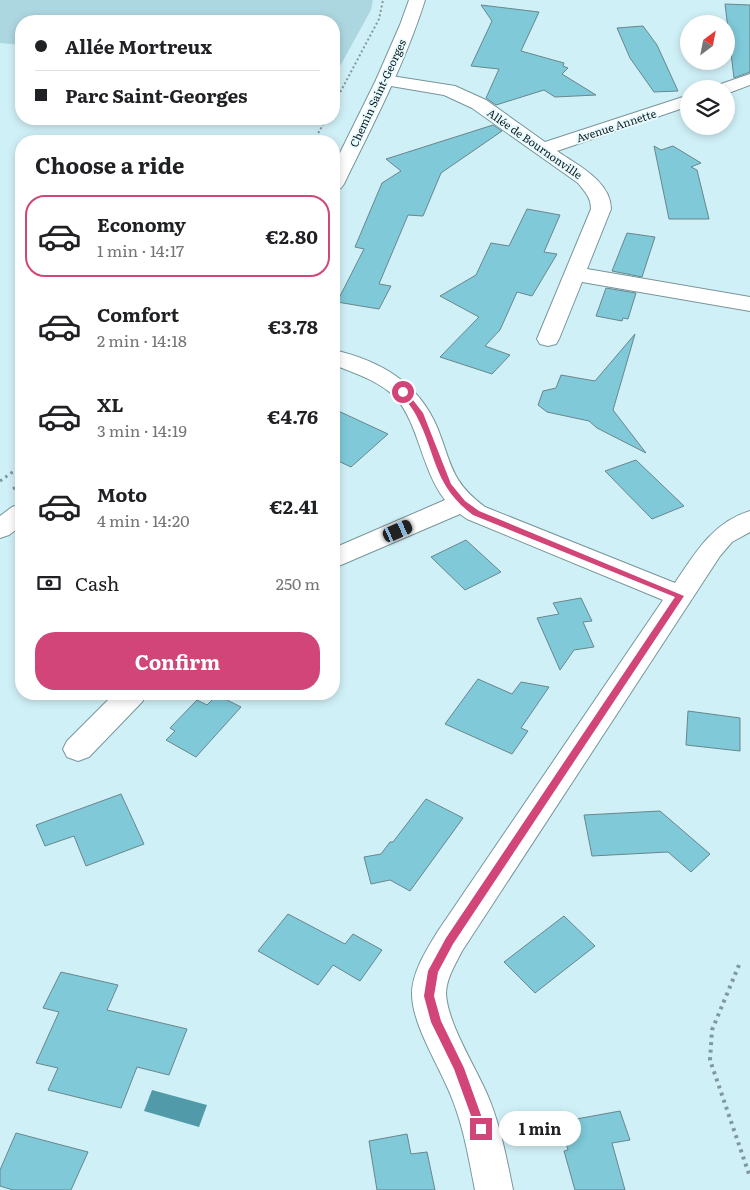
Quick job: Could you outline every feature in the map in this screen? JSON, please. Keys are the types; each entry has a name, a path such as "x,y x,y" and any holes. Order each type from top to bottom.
{"street":[{"name":"Chemin Saint-Georges","path":"340,172 385,80 409,25 417,0"},
{"path":"735,85 750,79"},
{"name":"Allée de Bournonville","path":"385,80 431,86 459,94 479,104 585,179 601,200 601,209 548,339"},
{"name":"Avenue Annette","path":"543,149 680,103"},
{"path":"576,274 750,304"},
{"path":"340,359 379,375 403,392 419,413 448,485 462,503 476,513 680,596"},
{"path":"340,556 462,503"},
{"path":"0,529 15,518"},
{"path":"494,1190 481,1129 472,1101 436,1022 429,996 433,971 450,941 710,550 724,536 750,520"},
{"path":"78,749 126,700"}],"path":[{"path":"340,92 378,19 383,0"},
{"path":"0,482 15,471"},
{"path":"739,965 712,1030 710,1060 750,1177"}],"shaded area":[{"path":"0,0 373,0 371,10 340,66 340,15 15,15 15,44 0,43"},
{"path":"152,1090 207,1105 199,1127 144,1111"}],"building":[{"path":"725,4 750,5 750,72 734,78 735,15 726,15"},
{"path":"481,5 539,12 521,51 564,63 563,66 568,68 562,74 596,95 555,97 544,90 496,105 486,98 499,69 471,66 492,21"},
{"path":"643,26 657,45 678,91 654,92 630,58 617,28"},
{"path":"493,125 502,131 441,173 423,216 408,215 379,284 391,286 379,309 340,302 340,296 364,249 355,247 382,183 401,171 386,159"},
{"path":"654,146 661,150 673,146 701,163 691,167 697,170 709,219 669,219"},
{"path":"527,209 560,215 544,252 557,254 532,296 517,292 500,330 485,346 510,355 492,374 440,357 479,317 440,296 476,275 491,243 509,246"},
{"path":"627,233 655,237 642,277 612,271"},
{"path":"606,288 636,293 628,319 623,318 622,321 596,316"},
{"path":"635,334 613,410 646,453 597,428 589,421 547,412 538,405 543,391 556,388 561,375 595,381"},
{"path":"340,412 388,434 351,467 340,462"},
{"path":"636,460 684,506 652,519 605,471"},
{"path":"466,540 501,572 465,590 431,557"},
{"path":"581,598 592,621 583,622 594,647 574,650 560,670 537,618 559,614 553,603"},
{"path":"478,679 512,694 521,682 549,687 521,728 528,731 512,754 445,724"},
{"path":"197,700 207,705 212,700 227,700 241,707 196,757 166,740 175,731 170,728"},
{"path":"688,711 740,718 740,751 686,745"},
{"path":"121,794 144,844 86,866 74,836 45,846 36,825"},
{"path":"426,799 463,818 410,891 390,880 371,884 364,857 381,854 390,842 393,842"},
{"path":"660,811 710,854 691,872 668,852 592,856 584,815"},
{"path":"288,914 345,944 353,934 382,950 360,981 333,965 318,985 258,951"},
{"path":"564,916 595,946 535,993 504,962"},
{"path":"61,972 118,985 107,1010 187,1029 169,1075 137,1067 121,1108 48,1090 58,1068 36,1063 59,1012 43,1008"},
{"path":"620,1111 630,1140 612,1143 625,1190 575,1190 564,1151 568,1150 560,1122"},
{"path":"16,1133 88,1152 71,1190 13,1190 0,1186 0,1170"},
{"path":"407,1134 411,1154 427,1152 435,1190 377,1190 369,1141"}],"route":[{"path":"403,392 419,413 442,473 453,493 462,503 476,513 496,522 680,596 450,941 433,971 429,996 436,1022 472,1101 481,1129"}]}
